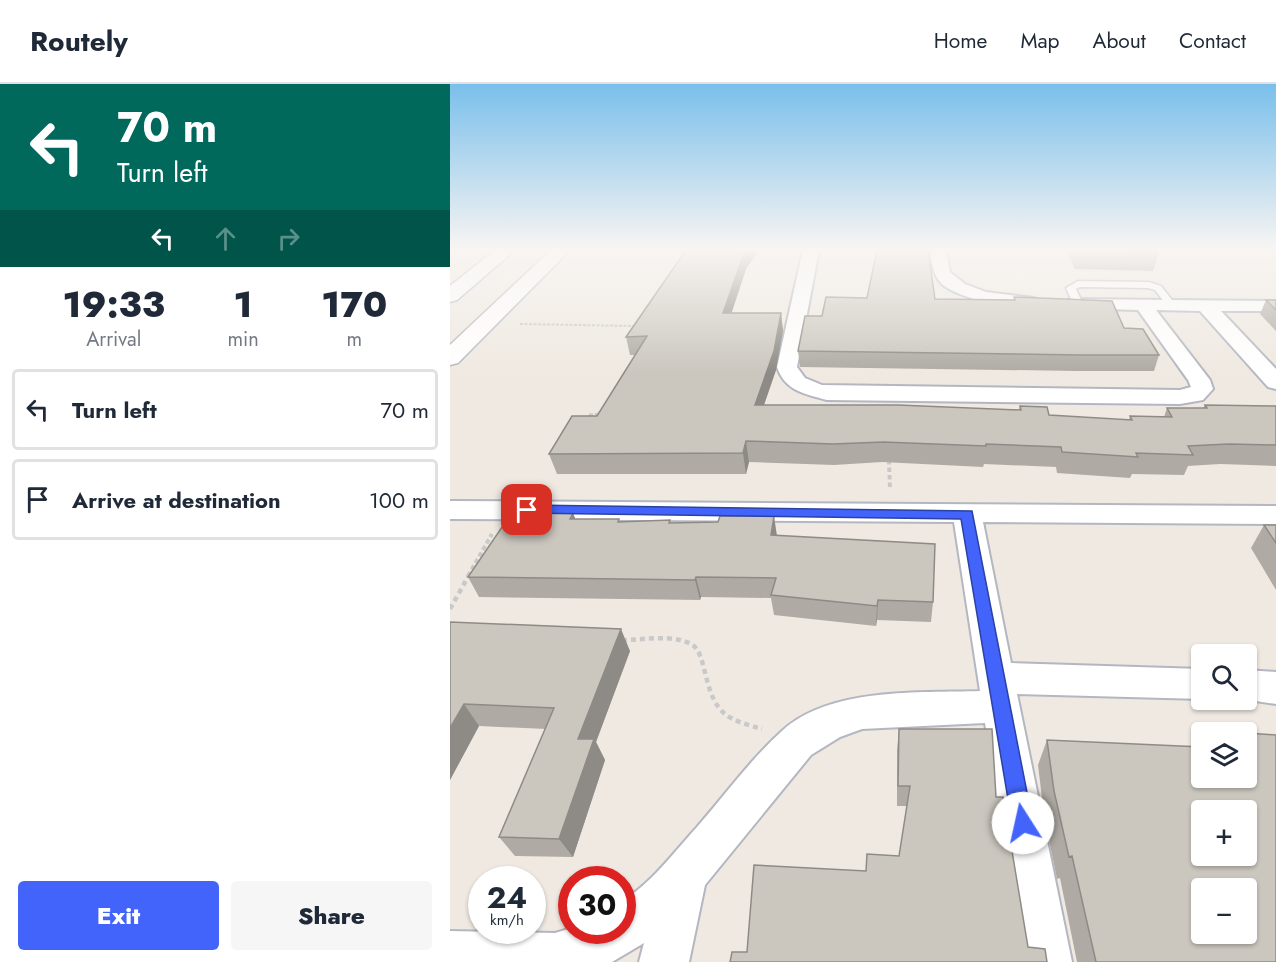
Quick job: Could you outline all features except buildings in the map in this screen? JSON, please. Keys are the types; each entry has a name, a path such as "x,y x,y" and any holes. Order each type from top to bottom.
{"street":[{"path":"450,358 518,291"},
{"path":"804,291 788,367 789,376 798,384 827,393 1180,398 1195,395 1202,389 1198,380 1143,305"},
{"path":"966,291 1015,303 1276,306"},
{"path":"1205,305 1276,382"},
{"path":"450,510 1276,515"},
{"path":"967,514 1047,962"},
{"path":"636,921 649,912 684,875 797,742 827,724 861,712 1000,692 1191,684"},
{"path":"1257,686 1276,688"},
{"path":"664,962 684,875"},
{"path":"450,956 555,958 595,944"}],"lane":[{"path":"1072,291 1078,304"},
{"path":"1160,291 1171,305"}],"path":[{"path":"485,324 643,326"},
{"path":"589,415 612,414"},
{"path":"889,459 890,514"},
{"path":"450,609 505,510"},
{"path":"616,640 675,640 692,644 702,656 705,680 716,704 730,718 797,742"}],"route":[{"path":"527,510 967,514 1023,823"}]}
